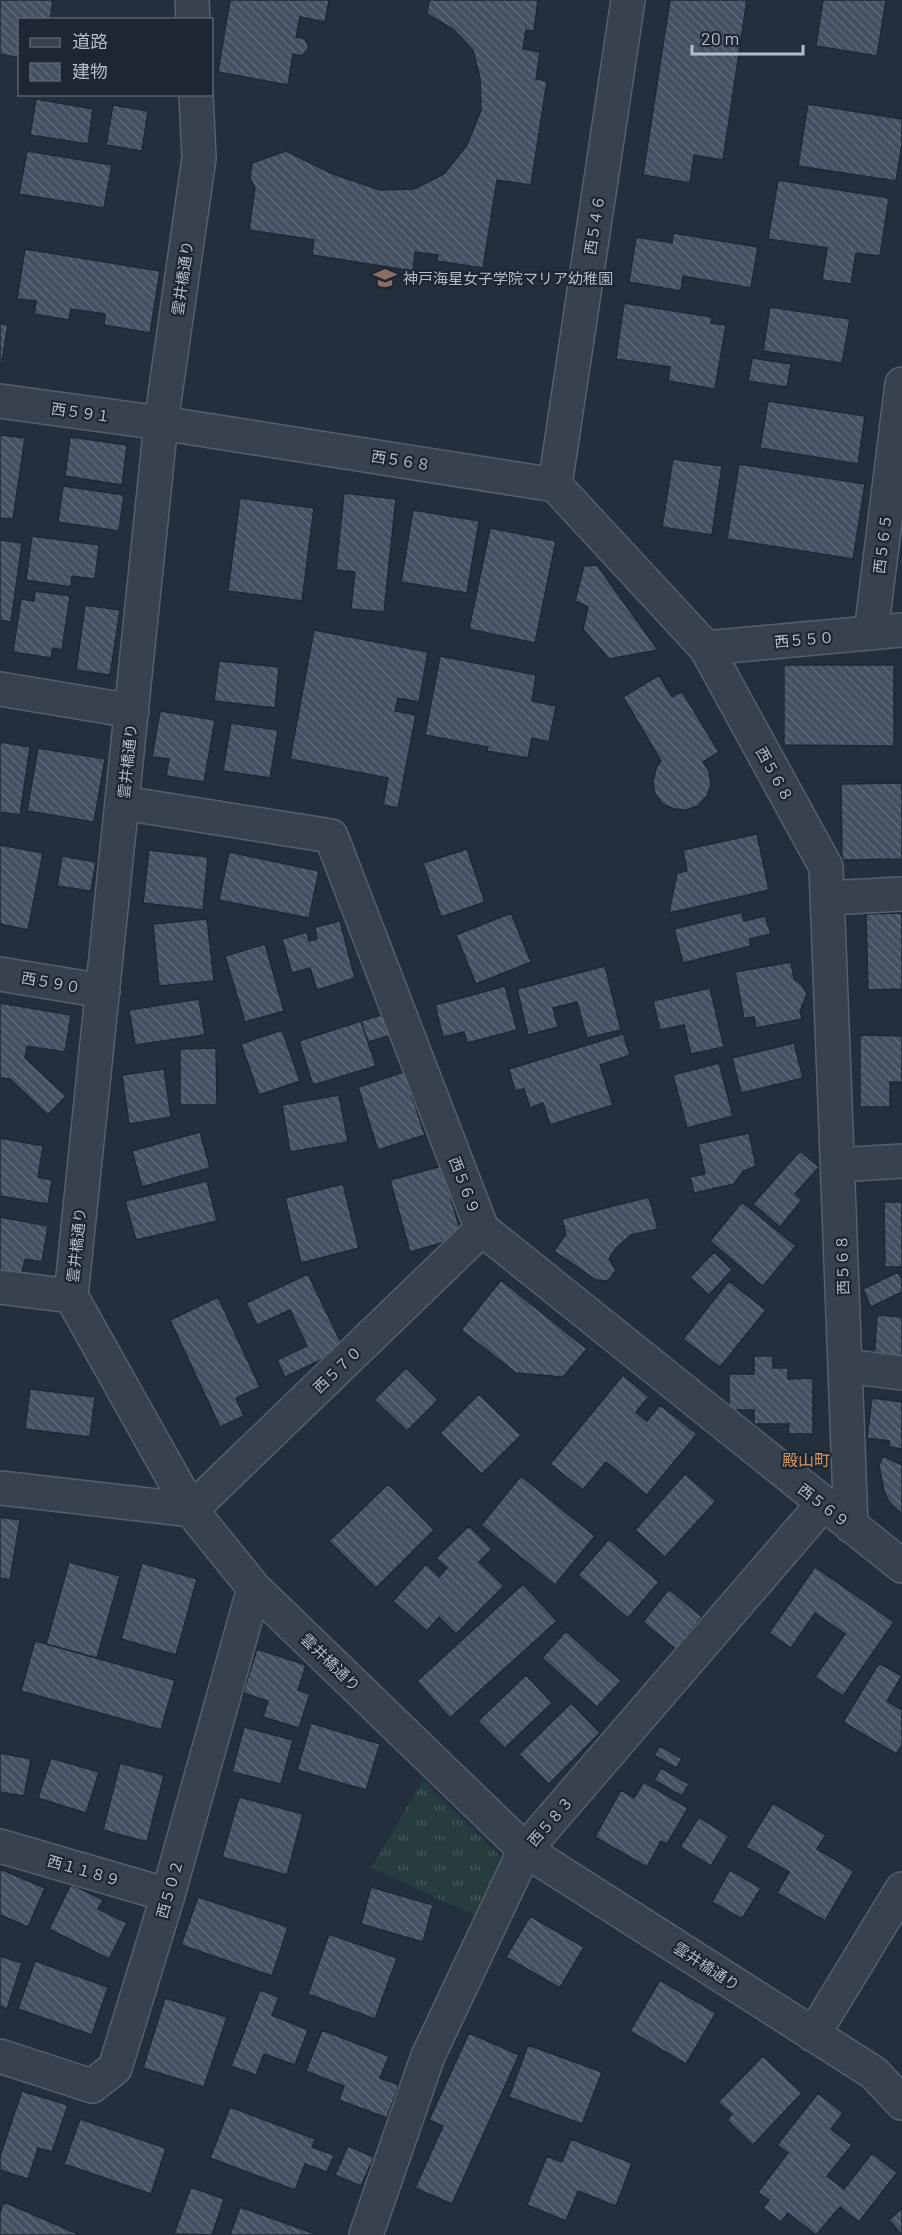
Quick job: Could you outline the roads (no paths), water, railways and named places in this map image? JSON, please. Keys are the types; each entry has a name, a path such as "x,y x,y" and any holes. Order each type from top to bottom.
{"street":[{"path":"192,0 193,18"},
{"name":"西５４６","path":"555,485 628,0"},
{"name":"雲井橋通り","path":"196,96 199,158 161,423 71,1296 191,1510 254,1588 525,1850 874,2073 902,2103"},
{"name":"西５６５","path":"886,631 902,384"},
{"name":"西５９１","path":"0,401 161,423"},
{"name":"西５６８","path":"161,423 555,485 706,648 825,867 851,1526"},
{"name":"西５５０","path":"706,648 886,631"},
{"path":"0,689 132,711"},
{"name":"西５６９","path":"123,802 331,836 482,1229 902,1566"},
{"path":"828,898 902,894"},
{"name":"西５９０","path":"0,974 103,991"},
{"path":"838,1165 902,1161"},
{"name":"西５７０","path":"191,1510 482,1229"},
{"path":"0,1287 71,1296"},
{"path":"845,1366 902,1373"},
{"path":"0,1488 191,1510"},
{"name":"西５８３","path":"366,2235 428,2056 525,1850 823,1504"},
{"name":"西５０２","path":"0,2056 92,2086 115,2068 168,1895 254,1588"},
{"name":"西１１８９","path":"0,1846 168,1895"},
{"path":"813,2034 902,1889"}],"place":[{"name":"神戸海星女子学院マリア幼稚園","path":"385,278"}],"district":[{"name":"殿山町","path":"806,1459"}]}
